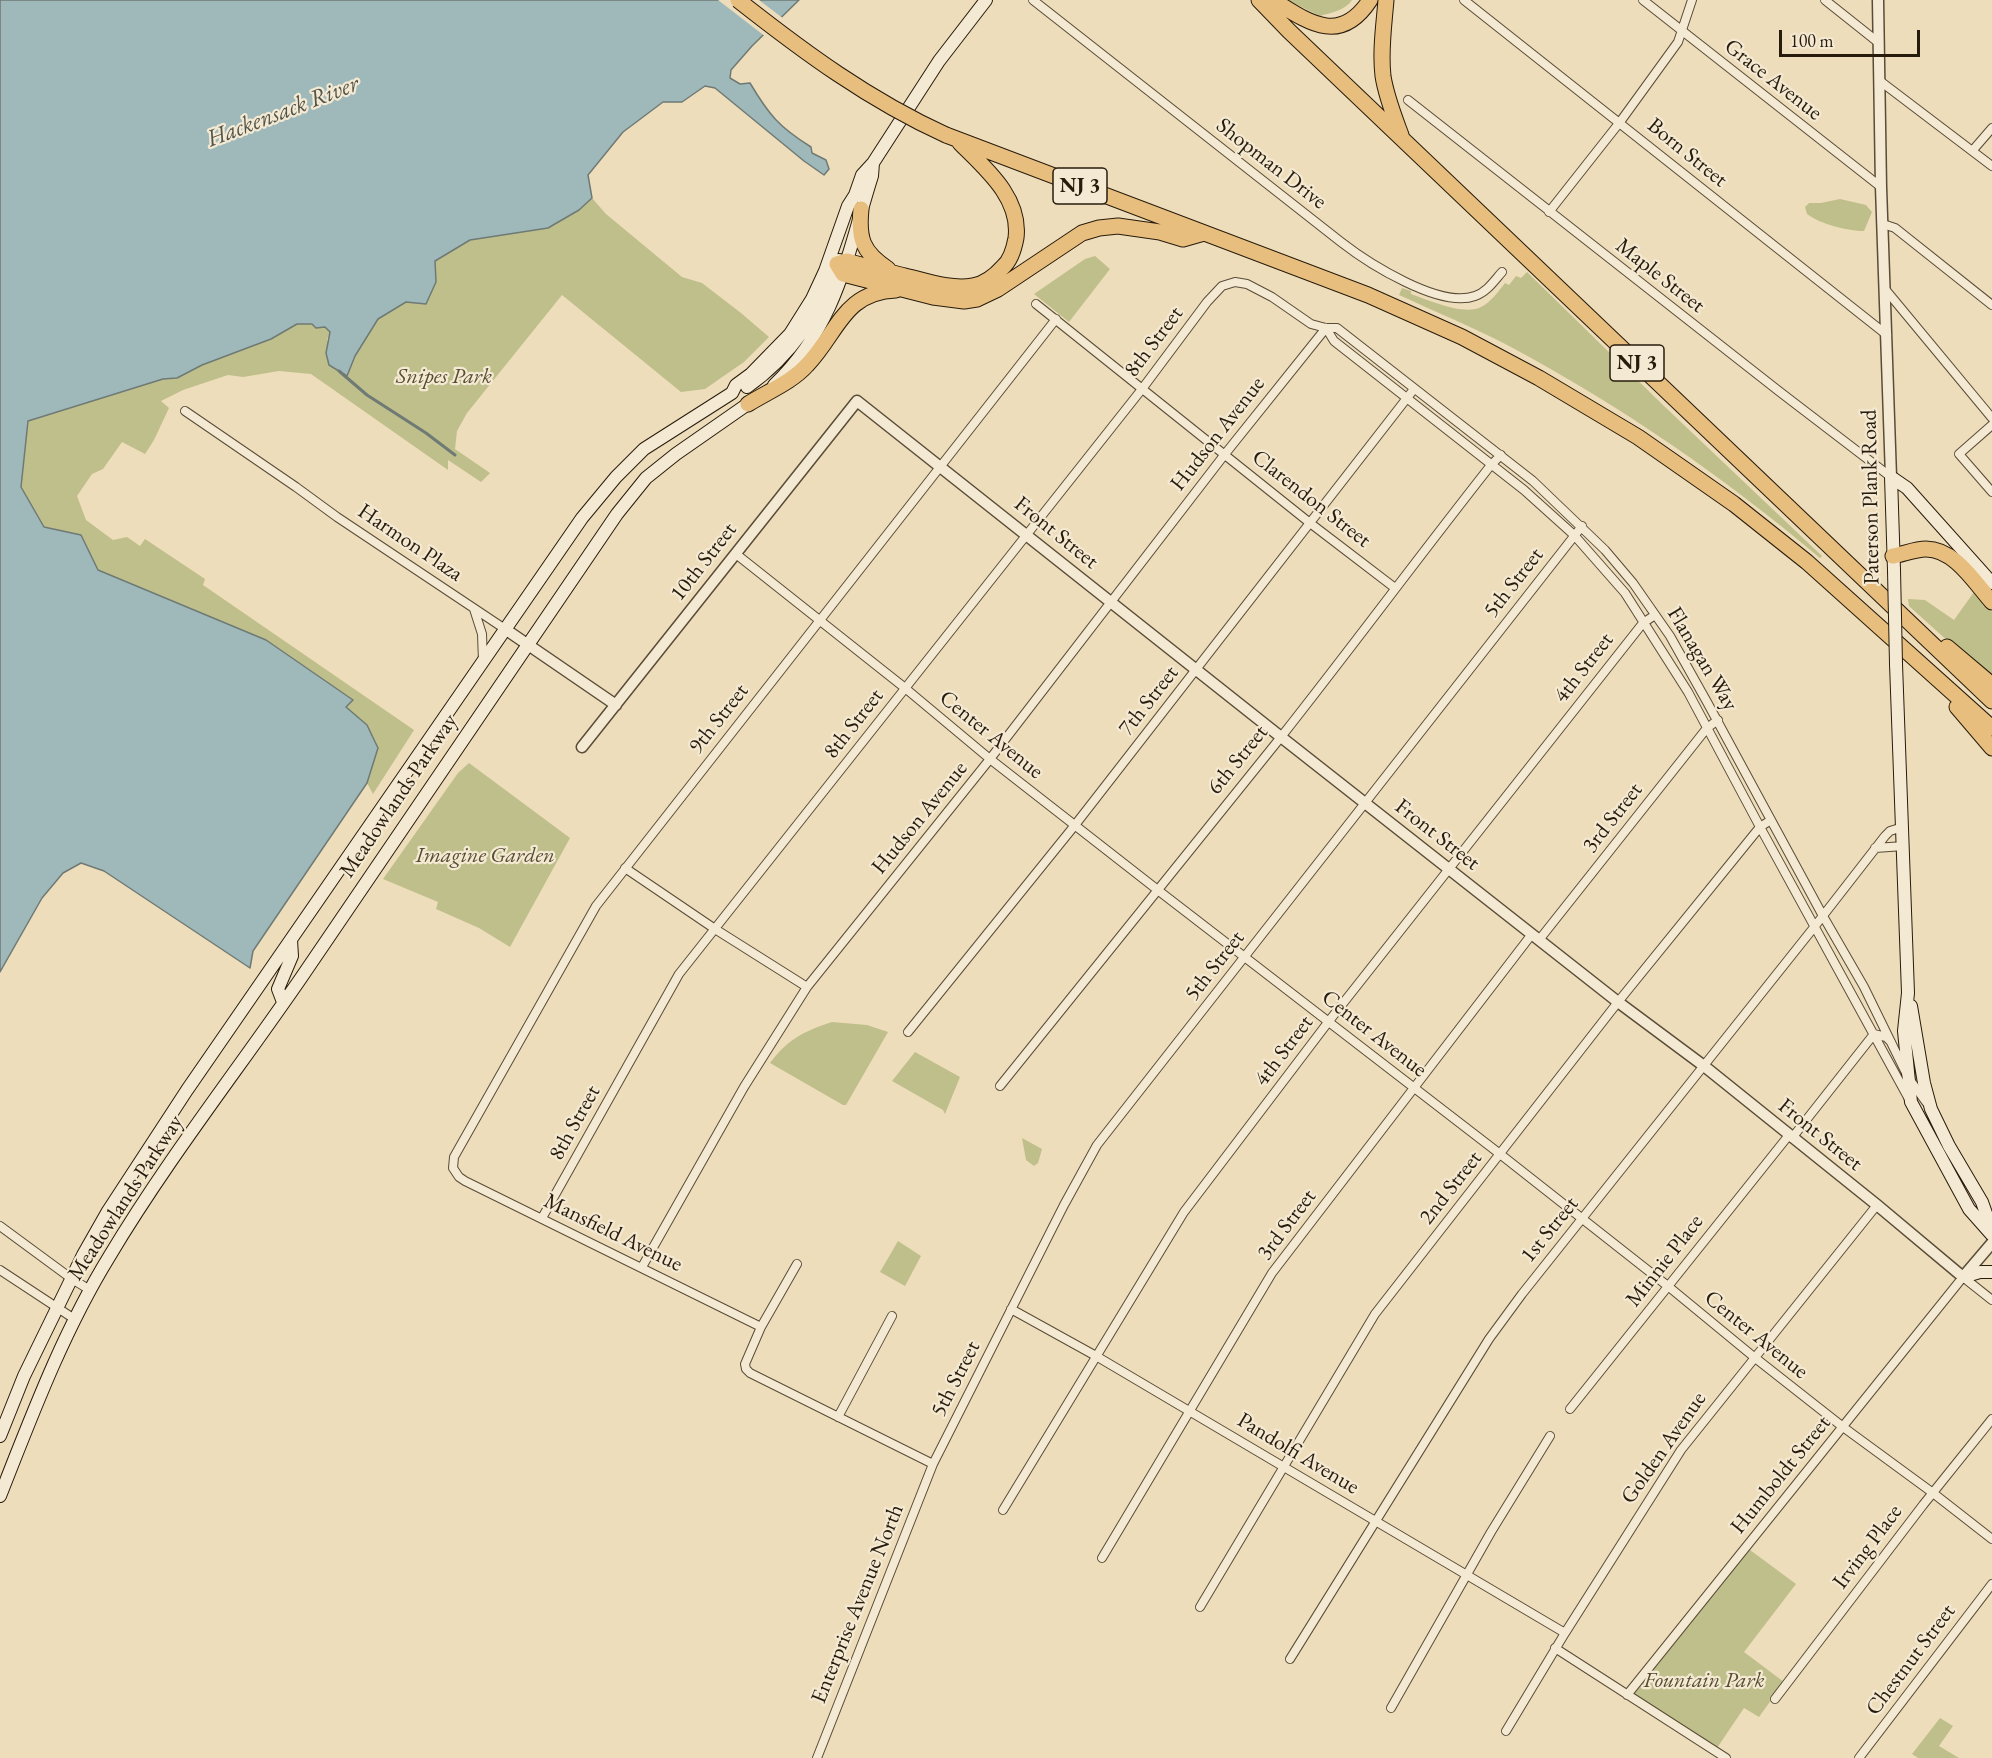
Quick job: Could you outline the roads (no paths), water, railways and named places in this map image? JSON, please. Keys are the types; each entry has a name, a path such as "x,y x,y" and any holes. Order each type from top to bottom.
{"highway":[{"name":"NJ 3","path":"738,0 847,82 898,112 951,137 1352,288 1424,319 1501,357 1590,407 1692,474 1771,533 1992,728"},
{"name":"NJ 3","path":"1259,0 1992,701"},
{"path":"1273,0 1301,18 1327,27 1340,25 1352,19 1364,10 1370,0"},
{"path":"1386,0 1383,75 1387,95 1403,139"},
{"path":"748,404 807,366 844,314 858,300 867,295 904,282 957,287 975,286 992,278 1007,263 1014,246 1017,229 1014,212 1006,195 982,165 951,137"},
{"path":"858,202 860,234 868,252 904,282"},
{"path":"842,266 904,282 949,300 964,301 987,295 1082,233 1099,228 1118,226 1138,228 1183,239 1204,233"},
{"path":"1894,563 1923,549 1944,553 1962,567 1992,603"},
{"name":"NJ 3","path":"1872,586 1992,685"},
{"name":"NJ 3","path":"1925,668 1992,748"}],"main road":[{"name":"Meadowlands Parkway","path":"0,1496 49,1374 90,1290 153,1188 284,1002 617,514 646,478 774,384 796,362 821,326 831,306 858,202 872,176 873,163 939,61 986,0"},
{"name":"Meadowlands Parkway","path":"0,1436 24,1376 108,1210 582,518 616,477 644,449 732,393 736,385 751,374 790,334 825,271 848,206 858,202"},
{"path":"732,393 740,392 758,380 797,340 842,266"},
{"path":"1891,477 1907,488 1992,583"},
{"name":"Paterson Plank Road","path":"1891,477 1908,993 1904,1031 1911,1102"},
{"path":"284,1002 278,989 292,956 291,940"},
{"name":"Paterson Plank Road","path":"1908,993 1924,1083 1931,1109 1949,1146 1982,1202 1992,1230"},
{"path":"1911,1102 1969,1209 1992,1235"},
{"path":"1932,1142 1949,1146"},
{"path":"1963,1278 1980,1272 1992,1272"}],"street":[{"name":"Shopman Drive","path":"1033,0 1341,242 1378,268 1417,287 1457,298 1471,297 1483,292 1502,272"},
{"name":"Born Street","path":"1464,0 1887,335"},
{"name":"Grace Avenue","path":"1643,0 1881,187"},
{"path":"1549,212 1620,122 1678,42 1692,0"},
{"path":"1825,0 1879,43"},
{"name":"Paterson Plank Road","path":"1878,0 1881,187 1891,477"},
{"path":"1880,81 1992,166"},
{"name":"Maple Street","path":"1408,100 1852,449 1891,477"},
{"path":"1973,150 1992,128"},
{"path":"1883,224 1895,228 1992,305"},
{"name":"Flanagan Way","path":"1235,282 1247,284 1259,290 1290,308 1311,324 1337,328 1501,454 1545,491 1620,567 1670,636 1861,981 1908,1077 1931,1109"},
{"name":"8th Street","path":"542,1218 679,974 1142,388 1216,290 1222,285 1235,282"},
{"path":"1885,289 1992,418"},
{"name":"Clarendon Street","path":"1036,304 1395,588"},
{"name":"9th Street","path":"453,1168 454,1157 590,916 625,868 1056,320"},
{"name":"Flanagan Way","path":"1326,328 1334,341 1537,501 1574,535 1625,593 1688,692 1911,1102"},
{"name":"Hudson Avenue","path":"642,1267 744,1087 807,987 990,759 1225,454 1326,328"},
{"name":"7th Street","path":"908,1032 1075,825 1414,388"},
{"name":"Front Street","path":"857,401 1618,1002 1704,1066 1992,1300"},
{"name":"10th Street","path":"582,747 857,401"},
{"name":"Harmon Plaza","path":"185,411 337,518 616,705"},
{"path":"1449,432 1458,422"},
{"path":"1992,425 1959,454 1992,492"},
{"name":"6th Street","path":"1000,1086 1159,891 1501,454"},
{"path":"1537,501 1545,491"},
{"name":"5th Street","path":"933,1464 1097,1145 1366,804 1581,526"},
{"name":"Center Avenue","path":"736,554 905,688 990,759 1500,1154 1843,1427 1992,1539"},
{"path":"1610,575 1620,567"},
{"path":"474,609 482,634 483,661"},
{"name":"4th Street","path":"1003,1510 1184,1212 1329,1021 1643,622 1656,615"},
{"name":"3rd Street","path":"1102,1558 1272,1273 1414,1087 1707,728 1718,720"},
{"path":"1736,781 1747,774"},
{"name":"2nd Street","path":"1200,1607 1375,1314 1618,1002 1760,827 1771,820"},
{"name":"1st Street","path":"1290,1659 1489,1339 1521,1294 1815,927 1875,848 1890,831 1903,827"},
{"path":"1875,848 1904,846"},
{"path":"625,868 715,930 807,987"},
{"path":"1874,1034 1886,1037 1894,1045"},
{"name":"Minnie Place","path":"1570,1409 1874,1034"},
{"name":"Mansfield Avenue","path":"453,1168 465,1181 761,1327"},
{"name":"Golden Avenue","path":"1506,1731 1681,1450 1877,1205"},
{"path":"0,1226 90,1290"},
{"path":"1963,1278 1992,1243"},
{"path":"797,1264 761,1327 745,1364 746,1369 933,1464"},
{"path":"0,1270 76,1320"},
{"name":"Humboldt Street","path":"1627,1695 1963,1278"},
{"name":"Pandolfi Avenue","path":"1011,1309 1096,1356 1565,1633"},
{"path":"838,1417 892,1316"},
{"name":"Irving Place","path":"1775,1699 1992,1419"},
{"path":"1391,1708 1466,1575 1550,1437"},
{"name":"Enterprise Avenue North","path":"817,1758 933,1464"},
{"name":"Chestnut Street","path":"1859,1758 1992,1584"},
{"path":"1556,1648 1726,1758"}],"water":[{"name":"Hackensack River","path":"0,0 799,0 752,46 731,70 730,78 740,84 750,83 776,119 811,147 812,153 826,160 829,169 824,175 715,88 705,86 682,102 663,102 623,132 588,175 592,198 579,210 548,228 470,240 435,261 436,282 426,304 406,302 378,319 355,356 347,376 329,365 326,353 330,332 325,327 316,328 312,324 297,324 271,339 202,365 177,378 163,379 28,421 21,487 44,527 81,535 98,570 266,640 353,700 346,707 367,725 378,748 367,783 253,951 250,968 104,871 81,863 63,873 42,898 0,972"}],"waterway":[{"path":"339,371 367,395 426,433 455,455"}],"park label":[{"name":"Snipes Park","path":"444,377"},
{"name":"Imagine Garden","path":"485,856"},
{"name":"Fountain Park","path":"1704,1681"}]}
